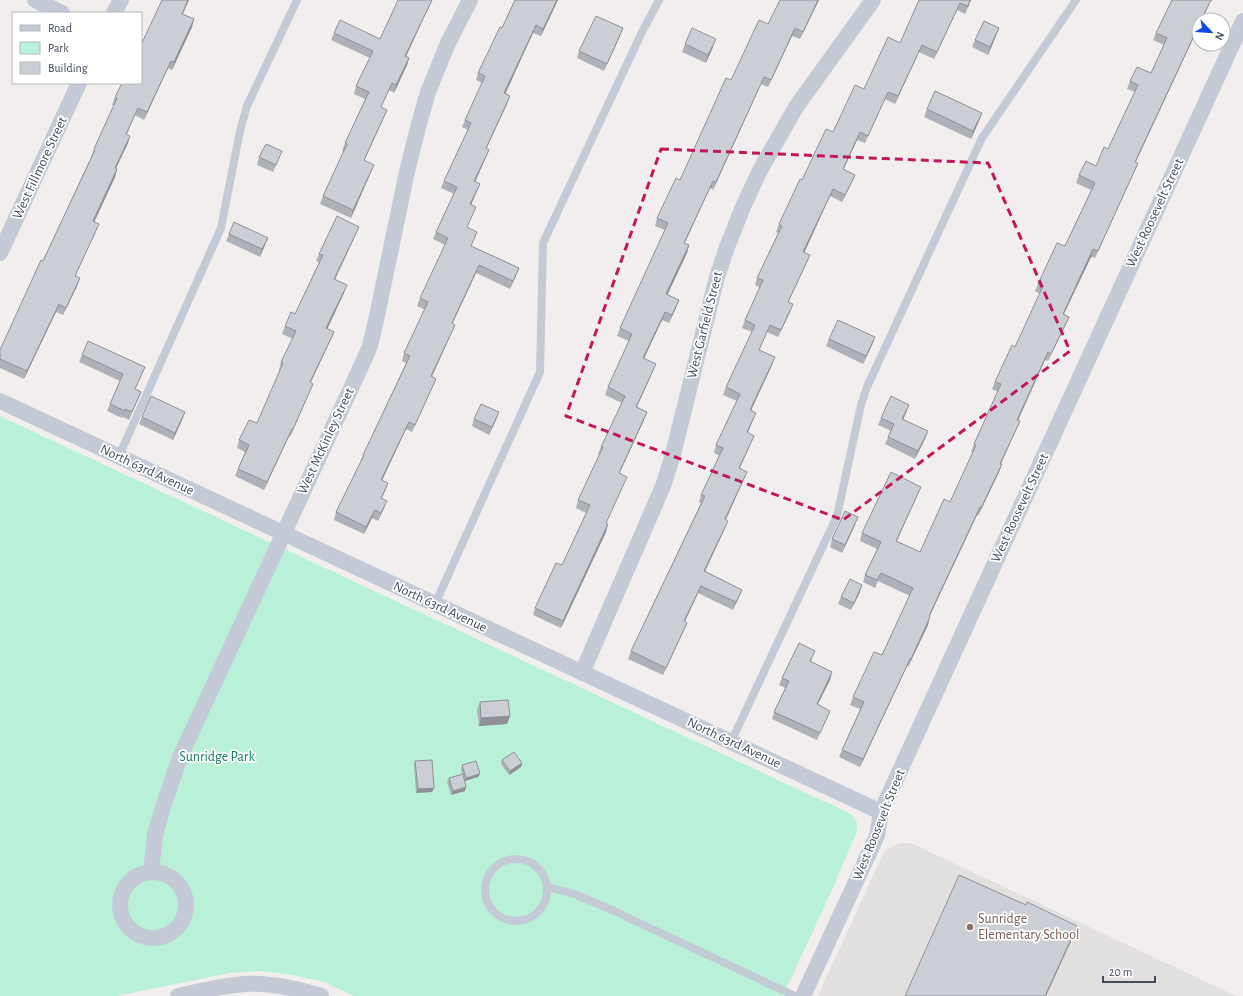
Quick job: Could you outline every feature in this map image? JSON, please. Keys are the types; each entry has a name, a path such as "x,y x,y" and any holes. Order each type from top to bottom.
{"street":[{"path":"35,0 60,12"},
{"path":"115,12 121,0"},
{"name":"West McKinley Street","path":"151,872 156,835 162,810 180,757 370,346 401,199 428,92 470,0"},
{"name":"West Garfield Street","path":"582,673 663,486 672,458 717,277 743,207 759,172 796,107 873,0"},
{"name":"West Roosevelt Street","path":"803,996 878,836 881,812 1243,21"},
{"name":"West Fillmore Street","path":"0,253 79,84"},
{"name":"North 63rd Avenue","path":"0,401 881,812"},
{"path":"151,872 162,873 171,877 179,885 184,894 186,905 184,916 178,926 170,933 153,938 137,934 130,929 120,912 122,893 126,885 133,878 142,873 151,872"},
{"path":"178,996 236,985 251,984 289,987 321,996"}],"lane":[{"path":"119,456 221,228 240,131 248,106 297,0"},
{"path":"434,604 540,372 544,244 642,32 659,0"},
{"path":"731,742 837,516 861,405 867,387 982,138 1076,0"},
{"path":"518,859 529,861 534,864 544,876 548,887 544,906 538,914 519,922 500,918 493,912 487,903 485,894 486,883 490,873 498,865 508,860 518,859"},
{"path":"548,887 575,894 608,908 795,996"}],"highlighted area":[{"path":"661,149 988,163 1070,351 843,520 566,416"}],"shaded area":[{"name":"Sunridge Elementary School","path":"900,843 913,844 1236,996 818,996 881,858 885,851"}],"green space":[{"name":"Sunridge Park","path":"0,416 851,814 857,823 857,831 832,890 783,996 354,996 324,982 293,975 259,971 230,973 116,996 0,996"}],"building":[{"path":"162,0 188,0 182,14 194,19 174,62 171,61 147,112 138,108 126,134 130,136 115,168 117,169 93,221 99,224 75,276 80,278 66,308 59,304 27,371 0,359 0,350 41,260 43,261 95,150 94,149 117,98 115,97 122,84 142,84 142,43"},
{"path":"398,0 432,0 405,56 409,58 396,85 392,83 381,107 387,110 364,160 374,165 353,210 323,196 347,144 345,143 369,92 356,86 373,51 334,33 340,20 380,39"},
{"path":"515,0 557,0 543,29 536,25 504,93 510,96 486,148 489,150 474,181 480,184 470,204 476,207 467,227 477,232 471,246 519,268 513,281 479,265 452,323 455,325 431,376 436,379 415,425 409,422 381,480 388,483 381,498 387,501 381,513 375,510 366,527 336,512 410,356 404,353 428,302 420,298 448,238 436,232 457,187 444,181 471,123 465,120 485,76 478,73"},
{"path":"780,0 818,0 803,32 795,28 771,80 764,77 716,182 713,181 684,243 689,245 666,294 679,300 672,315 665,312 643,358 656,364 636,407 647,412 619,473 627,477 606,523 608,524 563,621 535,608 556,563 562,565 590,505 578,500 625,396 608,387 632,334 620,328 668,223 657,218 676,178 680,180 726,78 731,80 759,20 768,24"},
{"path":"919,0 970,0 968,6 960,3 937,52 922,45 898,96 888,92 868,136 860,132 843,169 855,175 845,195 833,189 803,252 810,255 788,302 793,304 781,330 770,325 759,350 775,357 750,410 756,413 747,432 754,436 739,468 747,472 725,519 728,521 704,571 742,590 736,602 701,586 684,621 687,623 666,668 631,651 705,496 701,495 723,448 716,445 740,394 726,387 755,325 745,320 763,280 757,278 782,226 779,224 826,129 833,132 855,85 864,89 888,37 900,43"},
{"path":"1172,0 1211,0 1205,12 1191,12 1191,42 1135,162 1138,163 1098,251 1093,249 1063,314 1069,317 1051,354 1048,352 1017,420 1020,421 1000,464 1002,464 981,508 980,507 929,616 930,617 911,659 863,759 842,750 864,702 853,697 874,652 882,655 913,588 881,573 877,580 865,575 881,542 862,533 891,472 921,487 896,541 920,552 944,499 950,502 976,445 974,444 1001,384 995,382 1012,345 1015,347 1043,286 1038,284 1057,243 1065,246 1095,183 1079,175 1086,161 1096,166 1104,147 1108,149 1138,85 1130,81 1137,67 1151,73 1167,38 1156,33"},
{"path":"596,16 623,28 607,64 579,51"},
{"path":"984,21 999,28 990,47 975,40"},
{"path":"692,28 716,39 708,55 685,44"},
{"path":"935,91 982,113 973,131 927,109"},
{"path":"266,144 282,151 276,165 259,157"},
{"path":"337,216 359,227 334,279 347,285 326,328 334,332 310,382 313,384 267,482 238,469 249,445 239,440 249,420 257,423 283,363 281,362 296,331 285,326 291,312 295,314 323,255 319,254"},
{"path":"234,222 268,238 262,249 229,234"},
{"path":"838,320 875,337 866,356 829,339"},
{"path":"88,341 145,367 135,389 141,392 132,412 125,409 125,411 110,404 123,374 82,355"},
{"path":"151,396 185,412 175,433 142,417"},
{"path":"891,396 909,405 902,419 928,431 918,451 888,437 894,424 881,418"},
{"path":"481,404 499,412 492,427 474,419"},
{"path":"845,511 858,517 845,545 832,539"},
{"path":"850,579 862,585 854,603 841,597"},
{"path":"799,643 815,651 810,661 832,672 817,704 830,711 820,733 774,712 789,681 782,678"},
{"path":"508,700 510,716 481,718 480,702"},
{"path":"514,752 522,763 510,771 502,760"},
{"path":"432,760 434,788 418,789 415,761"},
{"path":"476,761 480,774 466,778 462,765"},
{"path":"463,774 466,787 453,791 449,778"},
{"path":"959,875 1026,905 1027,902 1077,926 1045,996 905,996"}],"place":[{"name":"Sunridge Elementary School","path":"970,927"}]}
